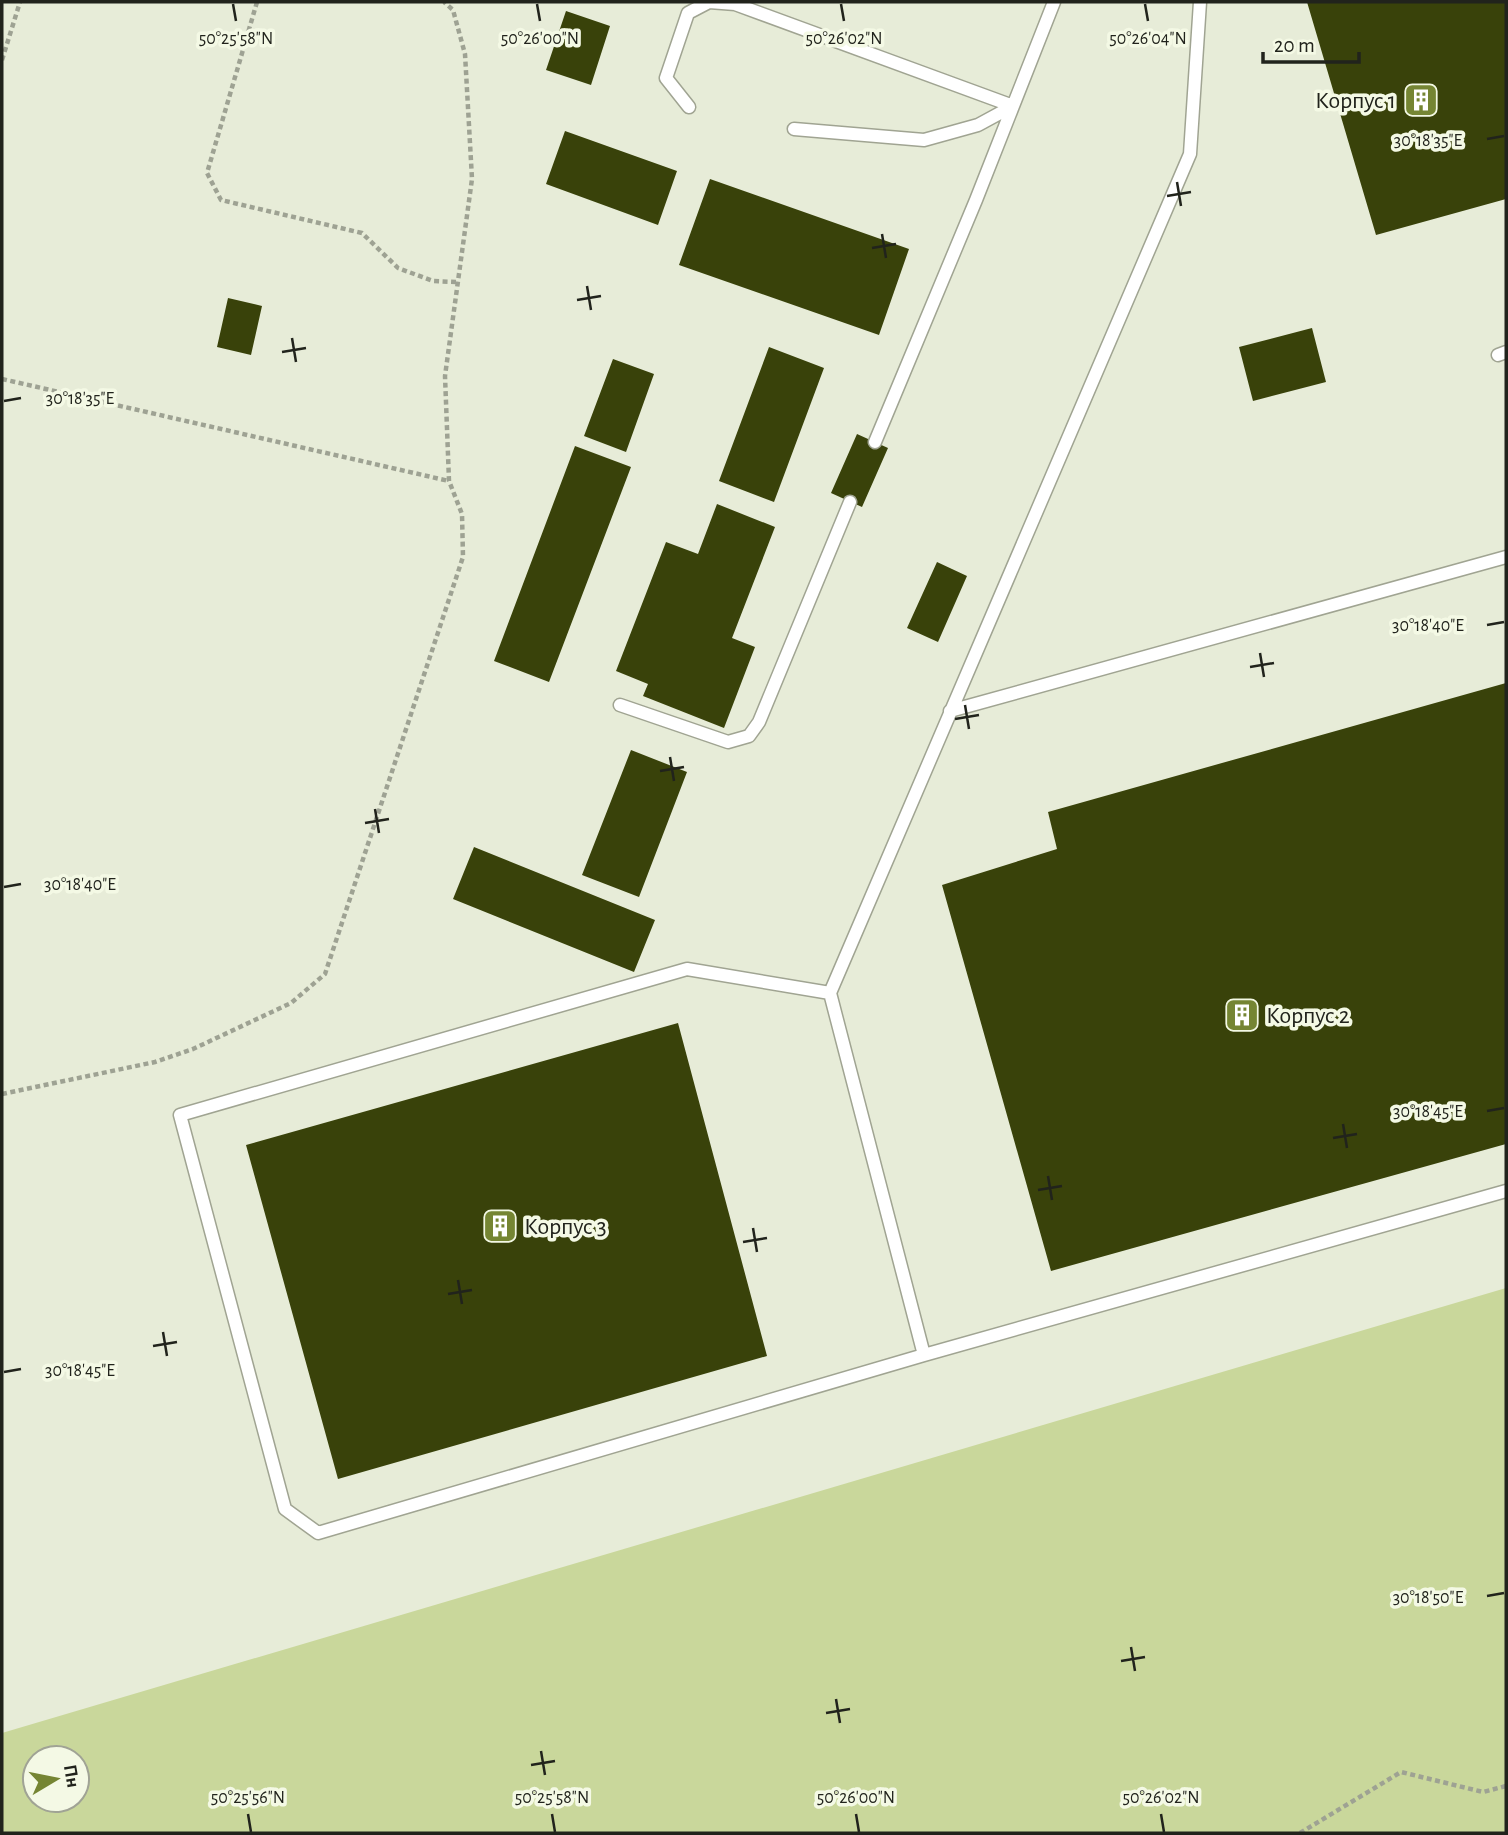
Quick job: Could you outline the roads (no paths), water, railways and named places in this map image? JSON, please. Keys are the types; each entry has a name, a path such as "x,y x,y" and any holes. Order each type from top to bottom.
{"lane":[{"path":"689,107 666,78 688,13 709,2 735,4 1013,106"},
{"path":"875,442 1054,2"},
{"path":"924,1355 830,993 1190,154 1200,2"},
{"path":"794,129 924,140 978,125 1013,106"},
{"path":"620,705 728,742 749,736 759,722 850,502"},
{"path":"950,711 1506,557"},
{"path":"830,993 687,969 180,1115 285,1509 318,1534 924,1355 1506,1191"}],"place":[{"name":"Корпус 1","path":"1421,100"},
{"name":"Корпус 2","path":"1242,1015"},
{"name":"Корпус 3","path":"500,1226"}]}
